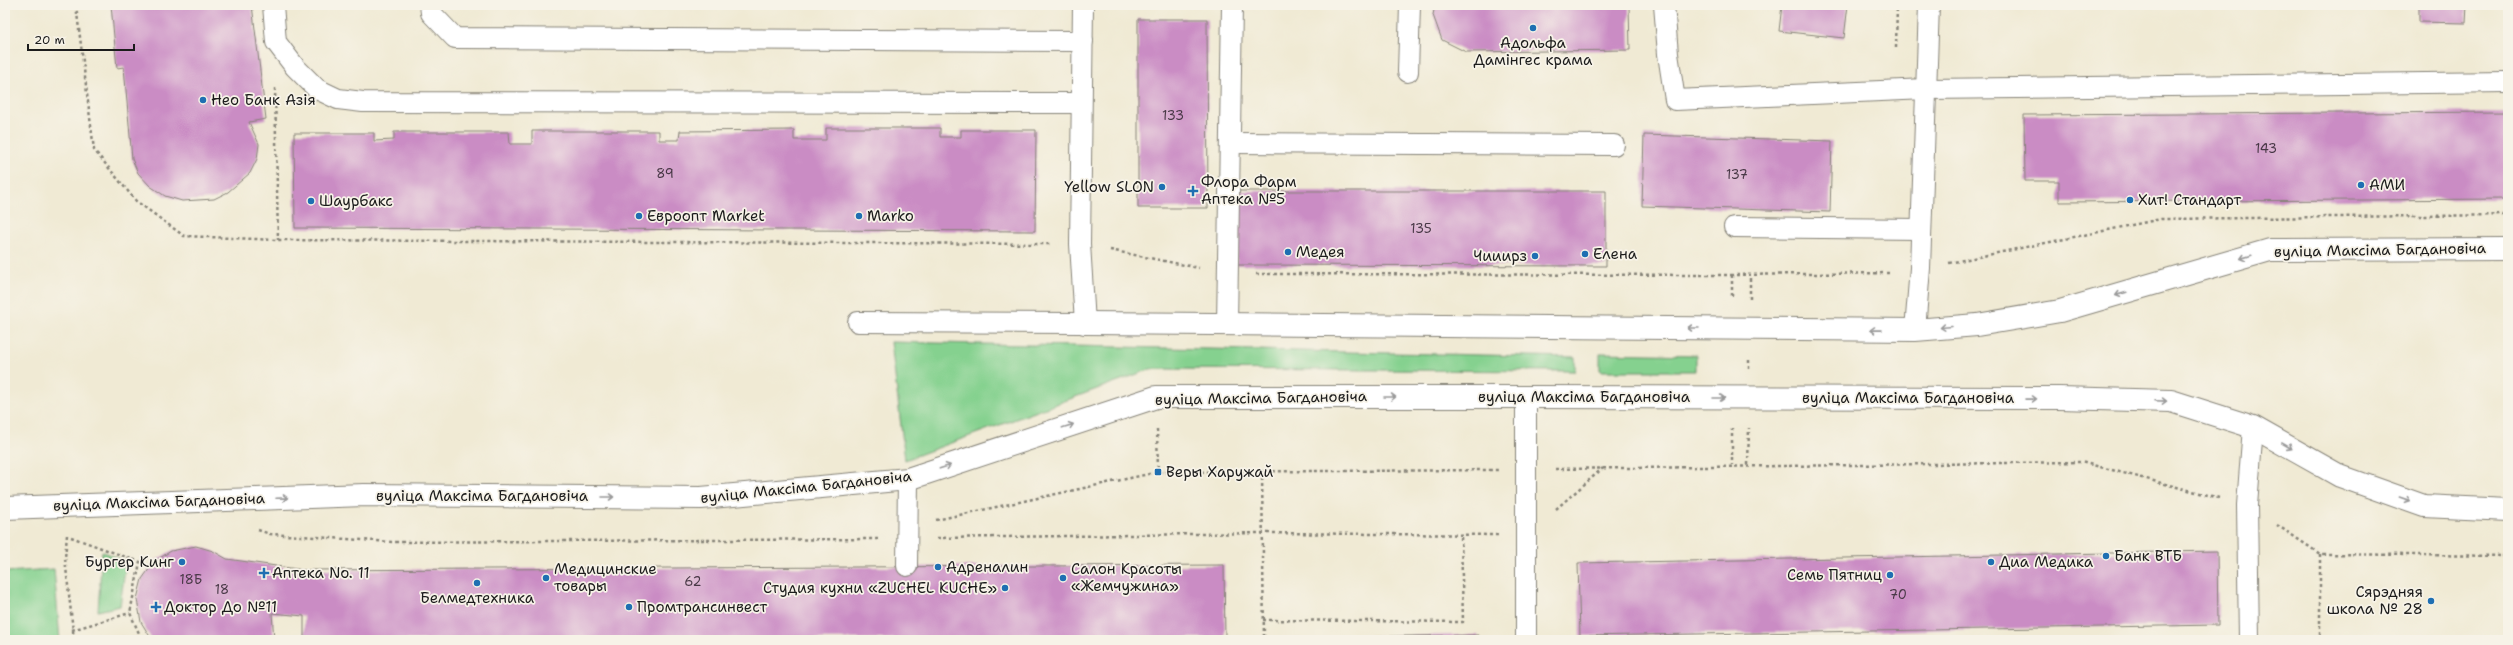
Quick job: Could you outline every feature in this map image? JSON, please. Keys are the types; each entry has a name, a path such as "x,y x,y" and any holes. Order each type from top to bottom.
{"main road":[{"name":"вуліца Максіма Багдановіча","path":"1085,322 1227,325 1915,330 1977,325 2060,311 2270,250 2508,249"},
{"name":"вуліца Максіма Багдановіча","path":"5,508 364,495 701,498 908,479 1156,397 1526,397 2059,398 2171,401 2253,427 2340,476 2424,506 2508,510"}],"lane":[{"path":"273,5 276,42 295,67 317,89 338,99 363,102 1081,102"},
{"path":"430,5 431,13 455,38 1083,41"},
{"path":"858,322 1085,322 1080,244 1083,5"},
{"path":"1227,325 1229,274 1232,5"},
{"path":"1408,72 1410,5"},
{"path":"1664,5 1668,54 1675,100 1926,89 2508,82"},
{"path":"1915,330 1920,268 1920,228 1929,5"},
{"path":"1231,143 1614,145"},
{"path":"1734,227 1920,228"},
{"path":"1526,397 1526,640"},
{"path":"2249,640 2247,505 2253,427"},
{"path":"907,566 906,532 908,479"}],"path":[{"path":"76,5 94,150 136,201 184,236 278,240 1080,244 1229,274 1732,275 1890,273 2161,219 2508,215"},
{"path":"278,240 275,83 295,67"},
{"path":"1156,397 1158,472"},
{"path":"906,532 1158,472 2081,462 2247,505 2320,554 2508,556"},
{"path":"256,530 270,534 392,542 906,532 1461,535 1526,534 1604,468"},
{"path":"1262,472 1264,640"},
{"path":"74,640 65,558 67,535 140,562 130,613 142,640"},
{"path":"1263,620 1464,622 1461,535"},
{"path":"2320,554 2318,584 2320,640"},
{"path":"72,630 130,613"}],"green space":[{"path":"891,342 1575,357 1575,371 1151,369 905,460"},
{"path":"1600,353 1696,355 1696,371 1600,371"},
{"path":"102,551 126,562 120,606 98,611"},
{"path":"54,569 60,640 5,640 5,572"}],"building":[{"path":"111,5 252,5 266,119 249,122 259,144 257,159 250,173 228,192 214,199 182,201 165,196 150,186 138,173 132,159 124,67 117,68"},
{"name":"Адольфа Дамінгес крама","path":"1435,5 1629,5 1630,50 1466,52 1442,40 1433,15"},
{"path":"1782,5 1848,5 1844,38 1779,31"},
{"path":"2419,5 2467,5 2466,23 2419,22"},
{"path":"1138,19 1207,19 1208,208 1138,208"},
{"path":"2508,112 2508,199 2059,202 2059,181 2025,181 2024,115"},
{"path":"826,128 940,128 940,137 961,137 961,130 1036,130 1035,231 295,228 294,133 374,133 374,141 394,140 394,132 509,132 510,144 532,144 532,131 659,131 659,140 679,140 680,131 794,130 794,140 826,140"},
{"path":"1644,135 1832,141 1830,212 1642,206"},
{"path":"1236,191 1606,191 1606,266 1237,265"},
{"path":"196,546 213,551 227,559 304,570 1224,565 1225,638 304,640 304,616 272,613 274,640 152,640 141,622 137,599 142,579 155,561 171,551"},
{"path":"2217,551 2218,625 1580,636 1578,563"},
{"path":"1478,635 1478,640 1338,640 1338,637"}],"place":[{"name":"Адольфа Дамінгес крама","path":"1533,28"},
{"name":"Нео Банк Азія","path":"203,100"},
{"name":"АМИ","path":"2361,185"},
{"name":"Yellow SLON","path":"1162,187"},
{"name":"Флора Фарм Аптека №5","path":"1193,191"},
{"name":"Хит! Стандарт","path":"2130,200"},
{"name":"Шаурбакс","path":"311,201"},
{"name":"Евроопт Market","path":"639,216"},
{"name":"Marko","path":"859,216"},
{"name":"Медея","path":"1288,252"},
{"name":"Елена","path":"1585,254"},
{"name":"Чииирз","path":"1535,256"},
{"name":"Веры Харужай","path":"1158,472"},
{"name":"Банк ВТБ","path":"2106,556"},
{"name":"Бургер Кинг","path":"182,562"},
{"name":"Диа Медика","path":"1991,562"},
{"name":"Адреналин","path":"938,567"},
{"name":"Аптека No. 11","path":"264,573"},
{"name":"Семь Пятниц","path":"1890,575"},
{"name":"Медицинские товары","path":"546,578"},
{"name":"Салон Красоты «Жемчужина»","path":"1063,578"},
{"name":"Белмедтехника","path":"477,583"},
{"name":"Студия кухни «ZUCHEL KUCHE»","path":"1005,588"},
{"name":"Сярэдняя школа № 28","path":"2431,601"},
{"name":"Доктор До №11","path":"156,607"},
{"name":"Промтрансинвест","path":"629,607"}]}
